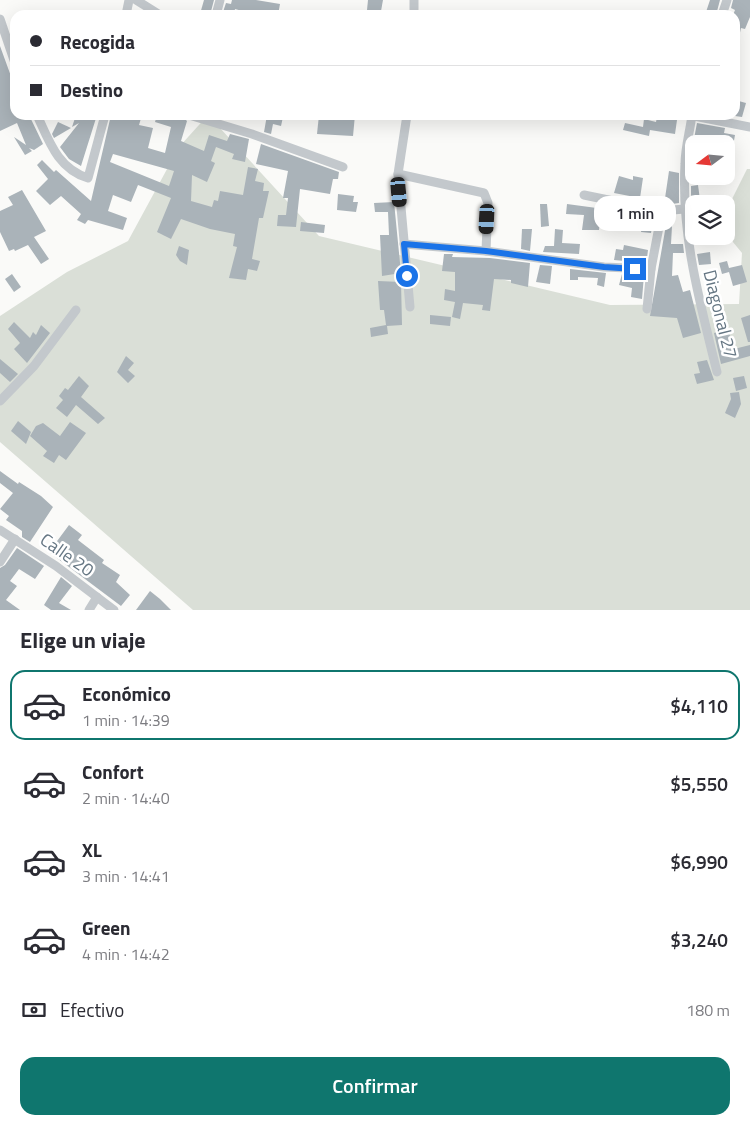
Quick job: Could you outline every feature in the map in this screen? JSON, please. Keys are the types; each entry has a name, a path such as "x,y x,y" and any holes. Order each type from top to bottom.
{"street":[{"path":"136,0 152,10"},
{"path":"0,19 10,48"},
{"path":"39,120 55,155 76,174 88,178 104,120"},
{"path":"206,120 252,134 344,167"},
{"path":"406,120 398,174 410,307"},
{"name":"Diagonal 27","path":"690,120 684,163 684,209 692,272 717,372"},
{"path":"716,120 750,127"},
{"path":"398,174 484,193 488,203 486,251"},
{"path":"584,195 662,210 684,209"},
{"path":"647,309 651,269 662,210"},
{"path":"404,244 486,251 604,267 651,269"},
{"path":"0,401 34,366 76,310"},
{"name":"Calle 20","path":"0,530 16,539 114,610"},
{"path":"0,562 16,539"},
{"path":"89,610 97,597"}],"shaded area":[{"path":"203,120 213,120 319,236 610,305 739,304 742,253 735,244 734,195 747,169 750,169 750,610 193,610 0,442 0,316 67,272 128,241 179,147"}],"building":[{"path":"204,0 214,0 211,10 201,10"},
{"path":"232,0 256,0 280,4 279,10 224,10 226,3 231,4"},
{"path":"368,0 383,0 381,10 367,10"},
{"path":"710,0 720,0 717,10 707,10"},
{"path":"733,0 750,0 750,17 745,29 741,28 740,33 740,10 731,8"},
{"path":"0,46 10,74 10,120 31,120 43,144 34,150 29,148 32,151 25,155 14,137 26,145 17,123 0,131"},
{"path":"740,101 746,103 742,117 740,117"},
{"path":"74,120 95,120 81,166 69,159 60,147 79,123 72,127"},
{"path":"110,120 140,120 139,125 153,128 148,148 165,153 171,127 155,122 156,120 186,120 181,141 204,151 209,135 227,141 230,134 249,139 245,162 232,159 234,154 216,147 211,161 215,163 207,182 192,175 191,201 212,207 214,200 218,201 220,191 243,195 248,167 258,169 255,181 264,183 263,191 269,191 263,218 259,218 252,259 260,261 257,271 248,269 246,280 229,278 237,247 233,246 235,234 210,229 181,219 171,239 157,232 171,198 138,185 131,202 113,195 108,211 127,218 123,230 88,220 85,224 77,220 81,214 61,196 50,205 36,191 48,179 37,165 42,160 54,172 56,170 91,201","holes":["113,154 174,171 169,186 110,162"]},
{"path":"266,120 282,120 281,126 273,124 271,134 264,132"},
{"path":"318,120 355,120 353,136 317,134"},
{"path":"644,120 656,122 656,120 677,120 675,134 650,130 649,136 623,130 625,123 643,127"},
{"path":"58,122 71,128 54,138 52,134"},
{"path":"697,123 725,128 724,133 735,135 695,135"},
{"path":"261,144 339,172 338,179 333,179 330,194 300,189 296,227 277,226 278,215 286,215 288,198 283,198 288,171 256,164"},
{"path":"669,171 679,173 679,203 664,205"},
{"path":"619,176 633,180 633,176 643,178 640,198 614,193"},
{"path":"698,185 699,195 691,195 691,186"},
{"path":"22,190 46,231 34,237 49,259 41,264 28,245 15,251 14,249 9,251 0,232 0,211 13,205 8,197"},
{"path":"338,194 354,196 353,202 358,202 356,212 337,210"},
{"path":"394,202 401,273 382,276 380,235 389,235 388,212 375,212 374,203"},
{"path":"540,204 547,204 549,226 541,227"},
{"path":"567,204 604,209 604,207 616,208 616,223 600,222 599,230 582,230 584,215 566,214"},
{"path":"644,215 654,217 651,233 641,232"},
{"path":"301,222 325,225 324,233 300,231"},
{"path":"666,225 672,226 671,244 683,244 684,253 673,253 672,276 678,275 683,292 690,290 701,333 683,338 677,318 650,316"},
{"path":"522,229 532,229 530,251 521,249"},
{"path":"555,229 563,230 562,243 580,244 579,254 543,252 545,246 554,246"},
{"path":"624,245 648,250 647,258 636,257 635,262 614,260 616,249 623,250"},
{"path":"179,246 189,250 187,265 180,261 176,255"},
{"path":"710,252 711,264 699,265 697,254"},
{"path":"444,254 453,254 452,257 490,258 530,263 528,287 511,283 511,280 494,279 490,311 482,310 483,305 463,303 460,319 452,317 455,302 444,300 445,289 455,291 455,272 442,271"},
{"path":"727,261 729,268 742,265 747,282 733,286 729,272 722,274 719,263"},
{"path":"540,265 552,266 550,284 536,282"},
{"path":"570,269 606,273 604,287 597,285 598,278 578,277 578,280 570,280"},
{"path":"12,274 21,287 14,292 5,279"},
{"path":"622,274 644,275 642,299 631,297 632,288 619,285"},
{"path":"378,281 401,282 402,325 387,326 388,334 371,337 370,328 386,325 384,310 380,310"},
{"path":"430,315 451,317 450,326 430,324"},
{"path":"750,315 750,342 748,342 741,318"},
{"path":"14,322 30,338 33,332 36,335 41,325 50,333 27,363 14,349 20,343 8,329"},
{"path":"728,329 734,349 750,345 750,356 721,364 714,333"},
{"path":"126,356 134,363 128,370 135,376 128,383 117,372"},
{"path":"0,359 18,374 10,382 0,373"},
{"path":"707,360 714,380 697,384 694,374 700,373 697,362"},
{"path":"79,376 89,386 81,397 105,418 98,424 76,405 67,417 56,408 63,400 59,396 65,388 68,390"},
{"path":"744,376 747,388 736,391 733,378"},
{"path":"739,392 741,404 735,418 725,413 731,399 730,393"},
{"path":"18,421 31,432 26,444 11,431"},
{"path":"70,422 86,433 66,460 59,455 54,463 43,456 47,451 30,436 36,426 43,423 60,436"},
{"path":"0,471 18,484 19,482 41,496 53,507 30,542 22,537 22,531 6,520 9,516 0,509 13,493 0,483"},
{"path":"69,525 82,535 78,540 104,560 102,563 120,575 116,582 130,595 121,606 49,552"},
{"path":"17,548 44,566 35,579 19,569 10,581 17,586 6,600 20,610 0,610 0,568 5,565"},
{"path":"61,577 72,586 59,603 71,610 51,610 44,605"},
{"path":"150,591 160,599 171,610 136,610"}],"route":[{"path":"407,276 404,244 486,251 604,267 635,269"}]}
